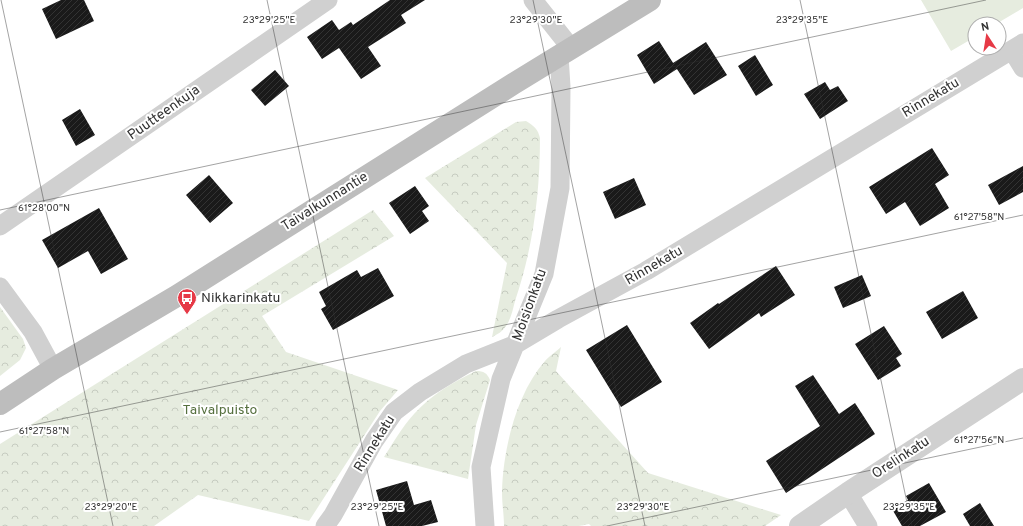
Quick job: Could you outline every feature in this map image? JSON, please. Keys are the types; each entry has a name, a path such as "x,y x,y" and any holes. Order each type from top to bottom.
{"main road":[{"name":"Taivalkunnantie","path":"0,404 53,369 182,292 650,0"}],"street":[{"name":"Puutteenkuja","path":"0,226 328,0"},
{"path":"533,0 565,52"},
{"path":"1017,46 1023,68"},
{"name":"Rinnekatu","path":"325,526 333,515 374,441 394,412 420,392 466,364 516,344 558,319 646,271 1017,46"},
{"name":"Moisionkatu","path":"485,526 481,467 500,379 516,344 544,274 560,188 561,87 565,52"},
{"path":"0,286 33,332 53,369"},
{"name":"Orelinkatu","path":"800,526 1023,379"},
{"path":"848,493 868,526"}],"green space":[{"path":"921,0 1023,0 1023,8 1007,17 1007,16 967,16 967,42 951,51"},
{"path":"526,121 535,128 540,138 539,180 531,241 511,317 503,330 492,337 507,263 425,178 516,122"},
{"name":"Taivalpuisto","path":"373,210 394,236 262,316 286,352 398,390 380,411 309,521 198,495 154,526 0,526 0,444"},
{"path":"0,307 23,339 26,348 20,360 0,376"},
{"path":"561,347 556,371 648,473 781,515 765,526 591,526 589,524 579,526 504,526 502,496 503,476 508,441 513,423 526,389 535,374 547,359"},
{"path":"476,371 485,373 490,380 476,425 468,479 384,457 406,424 421,407 443,390"}],"building":[{"path":"61,0 84,0 94,21 56,39 42,9"},
{"path":"390,0 425,0 401,15 406,23 368,47 381,66 361,79 339,48 322,59 307,37 332,20 339,30 351,22 353,25"},
{"path":"659,41 677,69 654,84 637,55"},
{"path":"706,42 727,75 694,95 673,63"},
{"path":"755,55 773,85 756,96 738,66"},
{"path":"275,70 289,86 265,106 251,90"},
{"path":"825,82 830,90 838,86 848,101 820,119 804,94"},
{"path":"80,109 95,135 76,146 62,120"},
{"path":"932,148 949,175 935,184 949,208 920,226 905,202 886,214 869,187"},
{"path":"1023,166 1023,192 999,205 988,185"},
{"path":"209,175 233,203 210,223 186,195"},
{"path":"634,178 646,205 615,219 603,192"},
{"path":"415,186 429,206 422,211 429,221 410,234 389,203"},
{"path":"99,208 128,259 101,274 88,251 58,268 42,240"},
{"path":"776,266 795,295 761,317 759,313 709,349 690,323 718,303 719,304"},
{"path":"378,268 394,296 333,330 321,309 326,306 319,292 357,270 361,277"},
{"path":"862,275 871,296 843,308 834,287"},
{"path":"963,291 978,318 942,339 926,312"},
{"path":"627,325 662,382 621,407 586,350"},
{"path":"884,326 902,354 896,358 901,366 878,380 855,344"},
{"path":"813,375 839,414 855,403 875,434 786,493 766,461 820,426 795,386"},
{"path":"407,481 414,505 431,500 438,522 422,526 386,526 376,490"},
{"path":"929,483 946,512 920,526 902,526 892,509 908,500 906,496"},
{"path":"980,503 994,526 970,526 963,514"}],"place":[{"name":"Nikkarinkatu","path":"187,315"}]}
